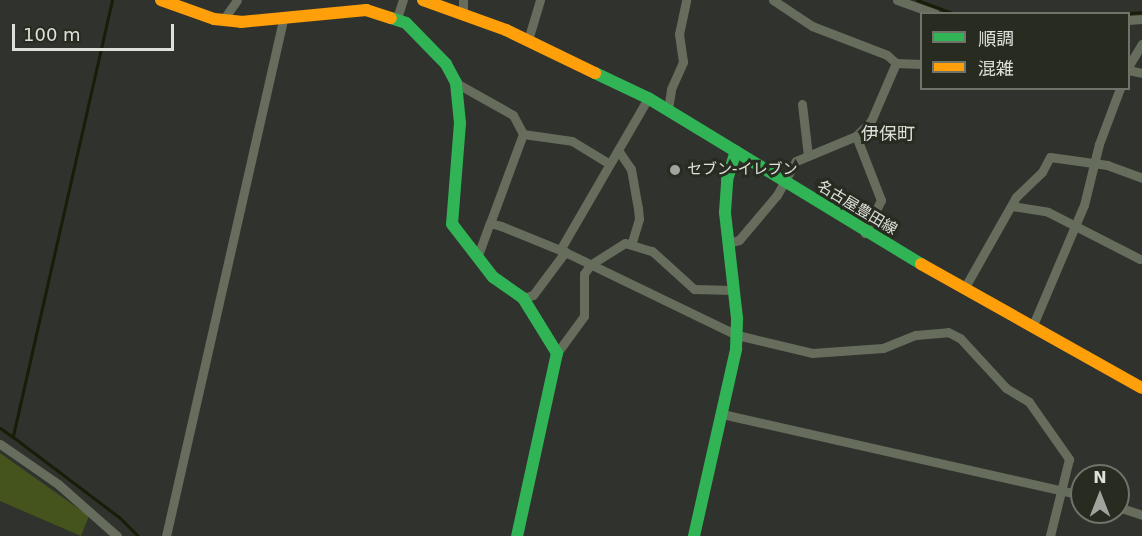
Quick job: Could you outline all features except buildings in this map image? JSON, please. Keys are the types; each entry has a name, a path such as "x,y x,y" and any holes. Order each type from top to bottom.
{"street":[{"path":"162,0 223,20 283,20 331,11 366,10 397,18 446,64 456,83 460,164 452,224 493,277 523,298 557,353"},
{"path":"223,20 237,0"},
{"path":"397,18 403,0"},
{"name":"名古屋豊田線","path":"423,0 463,6 648,98 866,233 1142,388"},
{"path":"528,40 540,0"},
{"path":"668,109 671,89 682,62 679,34 686,0"},
{"path":"773,0 797,19 887,55 896,63 920,64"},
{"path":"897,0 930,12"},
{"path":"166,536 283,20"},
{"path":"1130,65 1142,44"},
{"path":"729,243 739,240 786,182 796,161 856,136 871,121 896,63"},
{"path":"456,83 513,115 522,134 477,258"},
{"path":"1033,325 1075,227 1094,162 1119,90"},
{"path":"523,298 533,295 563,251 588,207 608,163 648,98"},
{"path":"802,104 808,156"},
{"path":"522,134 572,141 608,163"},
{"path":"856,136 881,200 866,233"},
{"path":"517,536 557,353 584,316 585,274 590,265 632,242 639,219 631,170 618,150"},
{"path":"694,536 722,414 737,335 725,193 736,151"},
{"path":"964,287 1012,206 1050,157 1094,162 1142,178"},
{"path":"1012,206 1048,212 1140,259"},
{"path":"490,223 563,251 737,335 812,353 883,348 935,331 954,335 999,382 1022,396 1042,418 1068,459 1050,536"},
{"path":"632,242 661,257 694,289 734,290"},
{"path":"722,414 1070,492"},
{"path":"0,444 58,484 117,536"}],"green space":[{"path":"0,453 89,516 81,536 0,501"}],"waterway":[{"path":"112,0 13,437 120,518 138,536"},
{"path":"917,0 950,12"},
{"path":"1130,13 1142,12"},
{"path":"0,428 13,437"}],"traffic: fast":[{"path":"391,18 406,23 446,64 456,83 460,123 452,224 493,277 523,298 557,353 517,536"},
{"path":"595,73 648,98 921,264"},
{"path":"694,536 736,349 737,318 725,212 727,180 736,151"}],"traffic: slow":[{"path":"161,0 214,19 241,22 366,10 391,18"},
{"path":"423,0 506,30 595,73"},
{"path":"921,264 1142,388"}],"place":[{"name":"セブン-イレブン","path":"675,170"}],"district":[{"name":"伊保町","path":"888,134"}]}
